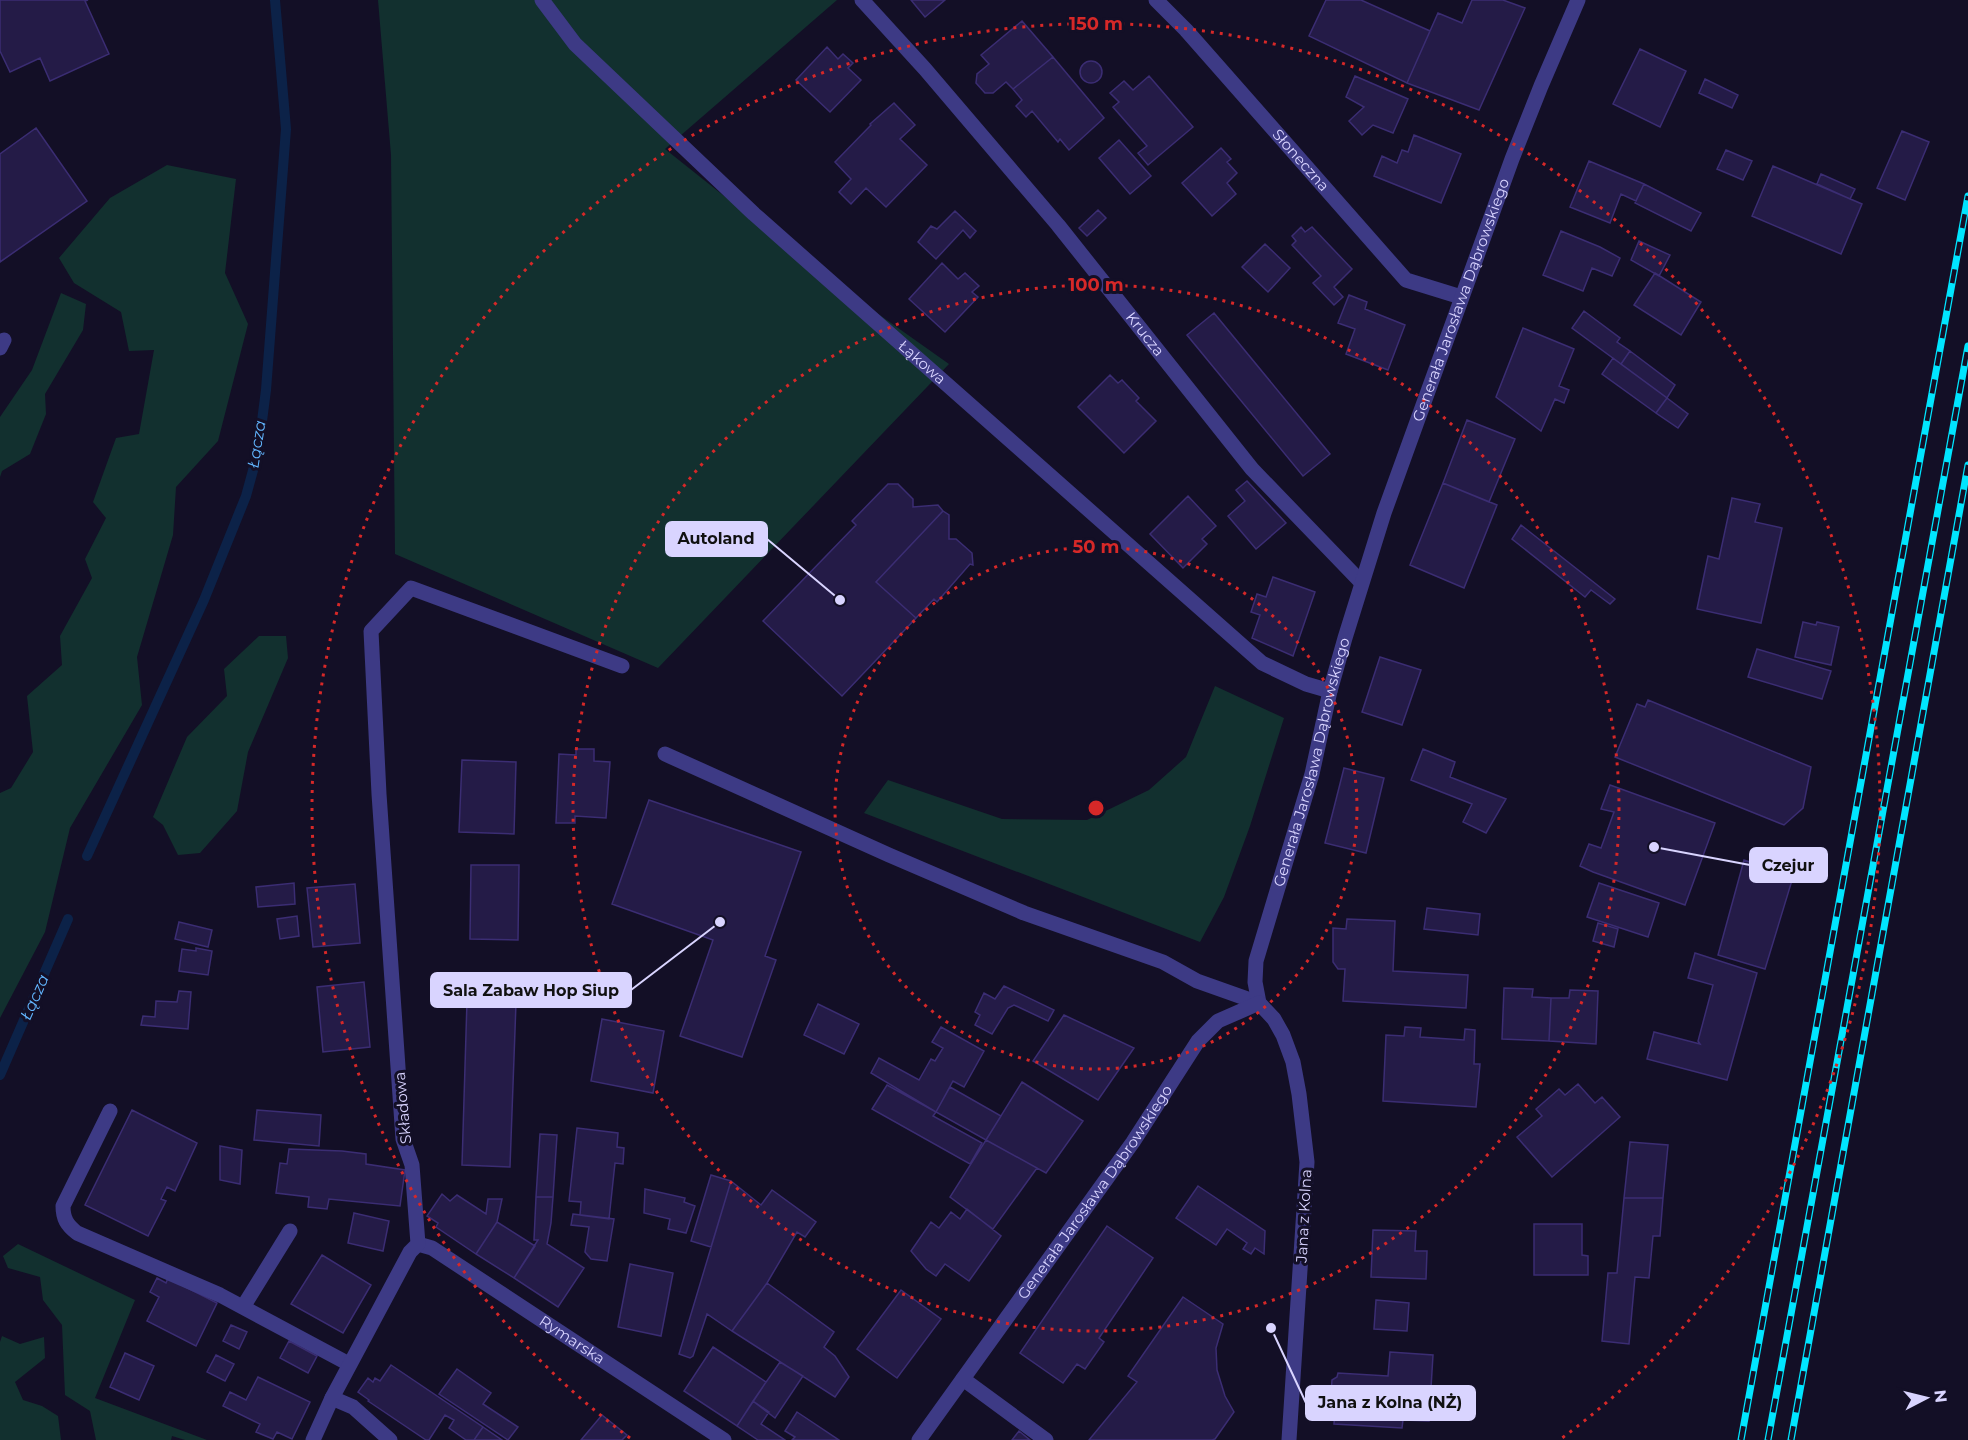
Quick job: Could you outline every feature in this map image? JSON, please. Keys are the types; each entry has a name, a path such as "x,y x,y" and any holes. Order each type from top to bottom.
{"street":[{"name":"Łąkowa","path":"542,0 575,44 754,214 1253,656 1262,663 1306,684 1330,691"},
{"name":"Krucza","path":"862,0 926,69 1064,232 1252,469 1361,582"},
{"name":"Słoneczna","path":"1156,0 1186,30 1406,279 1461,297"},
{"name":"Generała Jarosława Dąbrowskiego","path":"919,1440 1133,1142 1198,1041 1218,1021 1259,1003 1255,982 1256,961 1312,774 1330,691 1361,582 1461,297 1541,86 1578,0"},
{"name":"Składowa","path":"418,1245 412,1166 403,1139 379,794 371,630 411,588 622,666"},
{"path":"665,754 1024,913 1163,963 1197,981 1259,1003"},
{"name":"Jana z Kolna","path":"1259,1003 1274,1019 1293,1062 1307,1162 1290,1440"},
{"path":"110,1111 63,1206 63,1217 67,1225 77,1233 220,1295 349,1364"},
{"path":"243,1307 290,1231"},
{"path":"313,1440 349,1364 410,1252 418,1245"},
{"name":"Rymarska","path":"418,1245 432,1248 724,1440"},
{"path":"963,1379 1046,1440"},
{"path":"332,1398 353,1407 390,1440"}],"green space":[{"path":"378,0 837,0 665,149 826,277 949,364 658,668 395,554 391,155"},
{"path":"167,165 236,179 225,273 248,324 218,441 176,487 173,535 137,657 142,705 70,828 45,932 0,1018 0,793 11,788 33,752 27,696 62,665 60,636 92,578 85,559 106,518 93,502 116,438 139,434 154,350 129,351 121,312 74,283 59,258 110,198"},
{"path":"61,293 86,304 83,330 45,394 46,414 30,454 2,471 0,477 0,417 32,370"},
{"path":"259,636 286,636 288,658 248,752 237,811 200,853 178,855 163,825 153,817 187,737 227,696 224,669"},
{"path":"1215,686 1284,718 1250,826 1224,897 1200,942 864,813 888,780 1002,819 1087,820 1149,790 1186,757"},
{"path":"18,1244 135,1300 95,1398 207,1440 185,1440 172,1436 171,1440 96,1440 90,1411 65,1395 62,1325 43,1300 40,1277 8,1268 3,1256"},
{"path":"2,1336 20,1344 44,1337 45,1358 15,1382 23,1400 42,1406 58,1416 61,1440 0,1440 0,1342"}],"building":[{"path":"0,0 88,0 85,1 109,54 50,81 40,58 10,72 0,51"},
{"path":"911,0 945,0 925,17"},
{"path":"1326,0 1361,0 1430,31 1407,83 1309,36"},
{"path":"1472,0 1503,0 1525,8 1479,110 1407,83 1438,13 1462,23"},
{"path":"1022,21 1053,57 1013,89 1006,82 993,93 985,93 976,83 977,74 989,64 981,55"},
{"path":"827,47 838,59 843,54 853,63 848,68 861,80 830,112 796,80"},
{"path":"1640,49 1686,71 1660,127 1613,104"},
{"path":"1053,57 1104,118 1069,150 1060,139 1058,142 1032,111 1026,117 1016,106 1022,100 1013,89"},
{"path":"1091,61 1099,64 1102,72 1099,80 1091,83 1083,80 1080,72 1083,64"},
{"path":"1149,76 1193,127 1148,165 1138,153 1147,146 1113,107 1119,102 1110,93 1124,81 1133,90"},
{"path":"1355,76 1408,99 1393,133 1373,125 1362,135 1349,121 1364,107 1346,97"},
{"path":"1705,79 1738,95 1732,108 1699,93"},
{"path":"894,103 915,125 900,139 927,165 886,207 866,188 851,204 839,192 851,179 835,162 870,124"},
{"path":"36,128 87,201 0,262 0,154"},
{"path":"1902,131 1929,142 1905,200 1877,188"},
{"path":"1414,135 1461,154 1441,203 1374,176 1382,156 1397,163 1402,150 1408,152"},
{"path":"1119,140 1151,176 1130,194 1099,158"},
{"path":"1221,148 1231,159 1227,162 1237,173 1227,183 1236,194 1212,216 1182,183"},
{"path":"1726,150 1752,161 1743,180 1717,169"},
{"path":"1589,161 1644,184 1636,201 1621,194 1610,223 1570,207"},
{"path":"1773,166 1862,204 1841,254 1752,216"},
{"path":"1821,174 1855,189 1850,199 1817,184"},
{"path":"1644,184 1701,213 1691,231 1635,203"},
{"path":"1098,210 1106,218 1087,236 1079,228"},
{"path":"955,211 976,231 970,238 963,230 936,259 918,242 931,226 937,229"},
{"path":"1301,227 1305,232 1312,227 1352,269 1334,287 1343,297 1334,305 1313,283 1321,276 1292,245 1296,241 1292,236"},
{"path":"1561,231 1620,258 1612,276 1592,268 1583,291 1543,275"},
{"path":"1639,241 1670,255 1659,276 1631,260"},
{"path":"1265,244 1290,268 1268,292 1242,267"},
{"path":"942,263 958,279 965,273 979,286 972,292 978,297 945,332 909,299"},
{"path":"1655,273 1701,302 1681,335 1634,305"},
{"path":"1349,295 1367,302 1365,309 1405,325 1388,370 1346,354 1355,329 1338,323"},
{"path":"1584,311 1620,338 1617,342 1630,351 1621,364 1572,328"},
{"path":"1214,313 1330,454 1303,476 1187,335"},
{"path":"1523,328 1574,349 1559,386 1569,390 1564,403 1555,399 1541,431 1496,397"},
{"path":"1630,351 1675,385 1667,398 1621,364"},
{"path":"1613,358 1667,398 1656,413 1602,374"},
{"path":"1110,375 1118,383 1122,380 1139,398 1136,401 1156,421 1124,453 1078,407"},
{"path":"1667,398 1688,414 1678,428 1656,413"},
{"path":"1467,420 1515,439 1489,502 1443,483"},
{"path":"1247,481 1286,523 1256,549 1228,516 1245,501 1236,490"},
{"path":"1443,483 1497,505 1464,588 1410,565"},
{"path":"888,484 898,484 913,499 913,507 938,505 943,511 876,582 916,618 842,696 763,621 856,525 852,521"},
{"path":"1188,496 1216,526 1202,539 1207,544 1183,568 1150,534"},
{"path":"1732,498 1760,504 1755,522 1782,528 1761,623 1697,609 1708,556 1719,559"},
{"path":"943,511 949,515 949,539 956,539 972,553 973,565 970,564 937,602 934,599 916,618 876,582"},
{"path":"1521,525 1615,599 1610,604 1591,590 1585,597 1512,539"},
{"path":"1273,577 1315,592 1293,656 1252,638 1260,615 1251,612 1257,594 1266,597"},
{"path":"1803,622 1816,625 1817,622 1839,627 1831,665 1795,657"},
{"path":"1757,649 1831,671 1822,699 1748,677"},
{"path":"1380,657 1421,670 1402,725 1362,712"},
{"path":"1648,700 1811,767 1803,808 1784,825 1615,757 1637,704 1645,707"},
{"path":"576,749 594,749 594,761 610,762 606,818 575,816 575,823 556,823 559,754 576,755"},
{"path":"1423,749 1455,762 1450,777 1506,799 1486,833 1463,822 1472,804 1411,780"},
{"path":"462,760 516,762 514,834 459,832"},
{"path":"1344,768 1384,778 1366,853 1325,843"},
{"path":"1610,785 1715,823 1685,905 1580,866 1589,844 1601,848 1614,812 1601,809"},
{"path":"649,800 801,852 765,956 776,960 742,1057 680,1036 713,940 612,904"},
{"path":"1744,860 1793,877 1765,969 1718,955"},
{"path":"471,865 519,865 518,940 470,939"},
{"path":"294,883 295,904 258,907 256,887"},
{"path":"1599,883 1659,903 1648,937 1587,917"},
{"path":"355,884 360,943 313,947 307,888"},
{"path":"1427,908 1480,914 1478,935 1424,929"},
{"path":"297,916 299,936 280,939 277,919"},
{"path":"1347,919 1395,921 1393,971 1468,975 1466,1008 1343,1001 1345,969 1338,969 1333,962 1333,928 1346,929"},
{"path":"179,922 212,930 208,947 175,939"},
{"path":"1598,923 1618,929 1614,947 1593,941"},
{"path":"196,948 212,951 208,975 179,971 182,949 196,951"},
{"path":"1695,953 1757,973 1727,1080 1647,1059 1654,1032 1700,1044 1698,1041 1713,985 1688,978"},
{"path":"364,982 370,1047 323,1052 317,987"},
{"path":"1004,986 1054,1010 1048,1021 1014,1005 1008,1008 992,1034 975,1025 980,1015 975,1012 984,993 995,999"},
{"path":"1504,988 1533,989 1532,997 1551,998 1549,1041 1502,1039"},
{"path":"1570,990 1598,991 1596,1044 1549,1041 1551,998 1569,998"},
{"path":"179,991 191,992 188,1029 141,1025 143,1016 155,1017 156,1001 177,1002"},
{"path":"467,1001 516,1003 510,1167 462,1165"},
{"path":"818,1004 859,1024 844,1054 804,1035"},
{"path":"1064,1015 1134,1048 1098,1100 1033,1061"},
{"path":"602,1019 664,1031 653,1093 591,1081"},
{"path":"941,1027 984,1051 964,1087 953,1081 936,1112 871,1073 879,1058 919,1080 931,1059 935,1061 943,1048 932,1042"},
{"path":"1405,1027 1421,1028 1420,1037 1464,1040 1465,1029 1475,1030 1474,1064 1480,1064 1476,1107 1383,1101 1386,1035 1404,1036"},
{"path":"1022,1082 1083,1121 1046,1173 986,1140"},
{"path":"1578,1084 1595,1103 1602,1097 1620,1117 1552,1177 1517,1137 1542,1116 1536,1109 1559,1089 1565,1095"},
{"path":"887,1085 936,1112 933,1116 982,1143 970,1164 872,1109"},
{"path":"950,1087 1001,1116 986,1140 936,1112"},
{"path":"132,1110 197,1143 175,1191 167,1187 161,1199 166,1201 148,1236 85,1205"},
{"path":"257,1110 321,1115 319,1146 254,1140"},
{"path":"577,1128 618,1133 617,1147 624,1148 623,1164 615,1163 609,1219 580,1215 581,1202 569,1201"},
{"path":"540,1134 557,1135 553,1197 536,1197"},
{"path":"986,1140 1037,1168 993,1229 950,1197"},
{"path":"1630,1142 1668,1145 1663,1198 1624,1198"},
{"path":"220,1146 242,1150 240,1184 220,1180"},
{"path":"289,1149 366,1154 366,1164 405,1170 400,1206 329,1199 327,1209 308,1207 309,1197 276,1193 280,1163 287,1164"},
{"path":"711,1175 731,1181 711,1247 691,1241"},
{"path":"731,1181 761,1205 772,1190 816,1222 805,1237 797,1232 767,1283 732,1331 707,1314 693,1356 690,1358 679,1354"},
{"path":"1198,1186 1265,1231 1264,1254 1255,1248 1251,1254 1243,1249 1247,1243 1227,1229 1216,1245 1176,1218"},
{"path":"645,1189 685,1198 684,1202 695,1206 686,1233 668,1229 670,1219 644,1213"},
{"path":"442,1194 450,1201 457,1195 486,1214 488,1199 502,1199 497,1222 476,1254 436,1227 438,1223 427,1216"},
{"path":"536,1197 553,1197 547,1244 584,1268 558,1307 514,1278 538,1240 534,1240"},
{"path":"1624,1198 1663,1198 1660,1236 1653,1236 1649,1278 1635,1277 1629,1344 1602,1341 1608,1273 1617,1273"},
{"path":"967,1209 1001,1236 969,1281 945,1264 936,1276 926,1269 911,1251 931,1222 939,1228 951,1212 960,1219"},
{"path":"354,1213 389,1221 383,1251 348,1243"},
{"path":"573,1214 614,1219 607,1261 591,1259 585,1252 589,1227 571,1225"},
{"path":"497,1222 535,1246 514,1278 476,1254"},
{"path":"1534,1224 1582,1224 1582,1255 1588,1256 1588,1275 1534,1275"},
{"path":"1107,1226 1153,1258 1099,1338 1104,1342 1085,1369 1077,1364 1063,1383 1020,1353"},
{"path":"1373,1230 1416,1231 1415,1251 1427,1251 1426,1279 1371,1277"},
{"path":"322,1255 371,1285 343,1333 291,1304"},
{"path":"630,1264 673,1273 661,1336 618,1327"},
{"path":"157,1278 166,1283 168,1278 217,1303 196,1346 147,1321 159,1297 150,1292"},
{"path":"767,1283 834,1332 824,1347 835,1356 849,1377 835,1397 732,1331"},
{"path":"901,1290 941,1319 897,1378 857,1349"},
{"path":"1183,1297 1223,1324 1216,1348 1217,1370 1225,1396 1234,1412 1212,1440 1089,1440 1137,1382 1128,1376"},
{"path":"1376,1300 1409,1303 1407,1331 1374,1329"},
{"path":"231,1325 247,1332 239,1349 223,1341"},
{"path":"289,1341 317,1356 308,1373 280,1358"},
{"path":"713,1347 766,1382 737,1426 684,1391"},
{"path":"1390,1352 1433,1355 1429,1421 1403,1420 1402,1428 1334,1424 1336,1397 1331,1394 1332,1380 1337,1377 1338,1373 1388,1376"},
{"path":"125,1353 154,1366 139,1400 110,1387"},
{"path":"216,1355 234,1364 225,1381 207,1372"},
{"path":"780,1362 803,1376 775,1418 753,1401"},
{"path":"391,1365 483,1427 474,1440 466,1440 449,1428 454,1420 445,1415 429,1440 426,1440 358,1392 368,1378 373,1382 375,1378 380,1381"},
{"path":"457,1369 491,1393 483,1404 518,1427 508,1440 439,1394"},
{"path":"258,1377 310,1402 292,1439 277,1432 273,1439 256,1432 260,1424 223,1406 230,1392 246,1400"},
{"path":"753,1401 769,1412 761,1424 785,1440 758,1440 737,1426"},
{"path":"797,1412 839,1440 792,1440 795,1437 785,1431"},
{"path":"602,1415 627,1435 622,1440 581,1440"},
{"path":"483,1427 502,1440 474,1440"},
{"path":"1019,1431 1030,1440 1012,1440"}],"waterway":[{"name":"Łącza","path":"87,856 204,600 246,496 258,452 266,390 286,129 275,0"},
{"name":"Łącza","path":"0,1075 68,919"}],"railway":[{"path":"1741,1440 1968,196"},
{"path":"1768,1440 1968,346"},
{"path":"1791,1440 1968,465"}],"place":[{"name":"Autoland","path":"840,600"},
{"name":"Czejur","path":"1654,847"},
{"name":"Sala Zabaw Hop Siup","path":"720,922"},
{"name":"Jana z Kolna (NŻ)","path":"1271,1328"}]}
